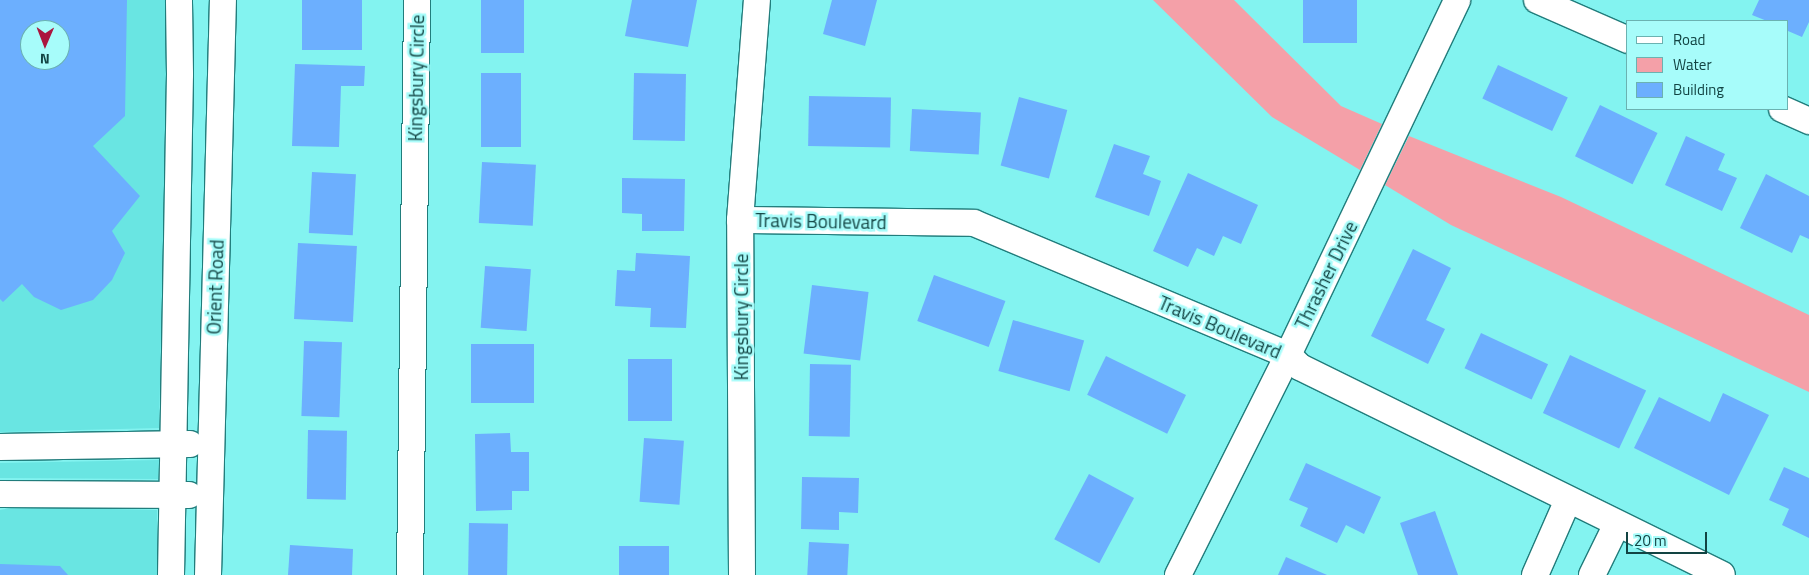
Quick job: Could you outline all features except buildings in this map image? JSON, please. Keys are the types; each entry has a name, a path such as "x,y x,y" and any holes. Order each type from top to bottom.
{"street":[{"name":"Orient Road","path":"171,575 180,84 179,0"},
{"name":"Orient Road","path":"208,575 224,0"},
{"name":"Kingsbury Circle","path":"410,575 417,0"},
{"name":"Kingsbury Circle","path":"742,575 740,220 757,0"},
{"name":"Thrasher Drive","path":"1178,575 1288,355 1457,0"},
{"path":"1537,0 1626,39"},
{"path":"1784,110 1809,121"},
{"name":"Travis Boulevard","path":"740,220 974,223 1288,355 1300,368 1722,575"},
{"path":"0,447 211,444"},
{"path":"0,494 210,495"},
{"path":"1536,575 1568,500"},
{"path":"1592,575 1617,524"}],"shaded area":[{"path":"0,0 165,0 167,74 159,428 0,432"},
{"path":"159,460 158,479 0,478 0,463"},
{"path":"16,507 157,510 157,575 0,575 0,510"}],"water":[{"path":"1153,0 1234,0 1341,106 1382,124 1360,170 1272,117"},
{"path":"1409,136 1561,197 1809,315 1809,392 1451,225 1385,185"}]}
